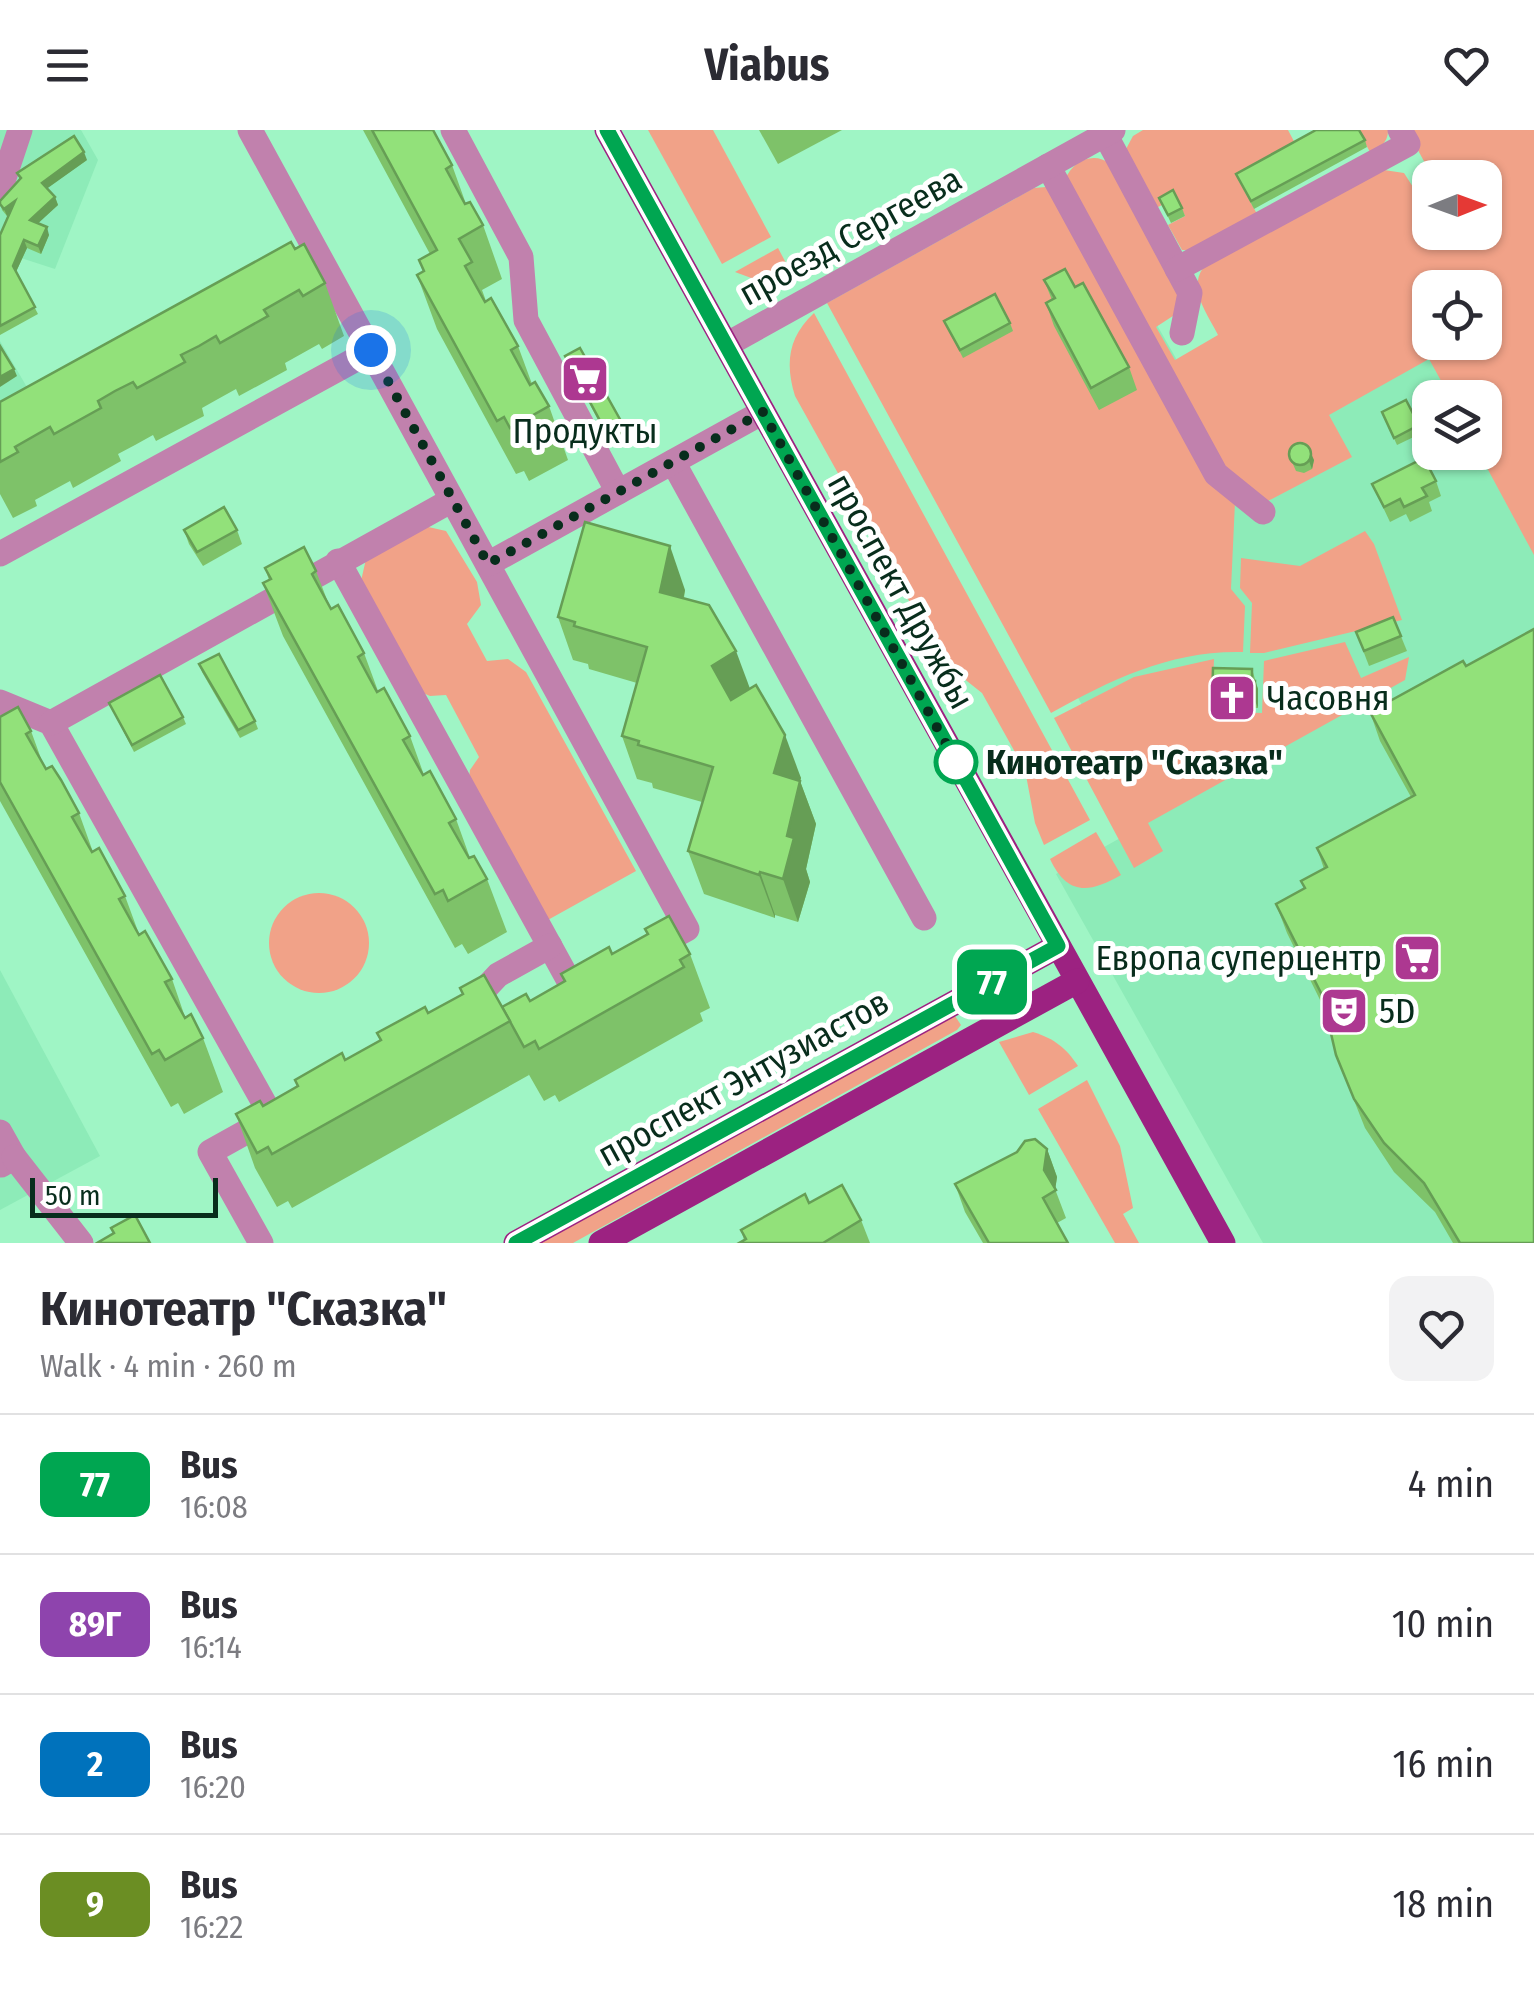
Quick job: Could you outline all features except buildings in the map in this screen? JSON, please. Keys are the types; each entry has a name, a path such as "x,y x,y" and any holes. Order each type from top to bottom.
{"main road":[{"name":"проспект Дружбы","path":"606,130 1223,1243"},
{"name":"проспект Энтузиастов","path":"516,1243 1058,946"},
{"path":"605,1242 1077,981"}],"street":[{"path":"0,190 20,130"},
{"path":"250,130 311,261 371,350 687,929 629,961"},
{"path":"453,130 521,257 526,320 618,492"},
{"path":"1177,269 1408,144 1400,130"},
{"path":"1109,132 1190,293 1182,333"},
{"name":"проезд Сергеева","path":"726,345 1109,132"},
{"path":"1048,166 1216,474 1262,512"},
{"path":"0,554 371,350"},
{"path":"488,564 763,412"},
{"path":"673,462 924,918"},
{"path":"51,722 452,500"},
{"path":"338,561 574,990"},
{"path":"0,702 51,722 272,1117"},
{"path":"444,1020 474,1004 498,975 550,946"},
{"path":"546,1006 602,976"},
{"path":"474,1004 510,1005"},
{"path":"261,1243 210,1152 296,1104"},
{"path":"0,1132 7,1161 80,1243"}],"shaded area":[{"path":"0,130 81,130 98,160 55,269 21,258 0,304"},
{"path":"648,130 713,130 771,237 722,264"},
{"path":"1143,130 1288,130 1298,149 1239,181 1257,214 1194,250 1182,250 1168,225 1185,216 1176,198 1154,209 1126,149 1133,136"},
{"path":"1358,130 1388,130 1388,134 1383,144 1370,152"},
{"path":"1407,130 1534,130 1534,555 1488,470 1502,470 1502,380 1441,380 1430,360 1502,360 1502,270 1412,270 1412,360 1427,360 1329,415 1352,457 1266,502 1220,469 1065,180 1084,160 1097,158 1110,164 1179,294 1176,314 1156,327 1175,360 1218,335 1198,293 1203,268 1384,170 1404,173 1412,185 1412,250 1502,250 1502,160 1423,160"},
{"path":"1046,187 1235,502 1231,589 1245,606 1243,652 1167,661 1097,689 1051,713 827,303 1034,188"},
{"path":"1103,230 1203,406 1412,357 1412,360 1437,360 1448,380 1412,380 1412,470 1494,470 1534,545 1534,1243 1263,1243 1056,874 1147,823 884,346"},
{"path":"778,248 795,280 762,282 735,272"},
{"path":"814,313 1090,820 1044,845 1035,823 1025,770 982,693 943,662 795,396 791,352 799,332"},
{"path":"0,341 28,389 0,405"},
{"path":"424,526 446,531 477,582 481,605 467,624 487,661 508,659 526,672 636,871 546,921 469,778 479,757 446,695 423,693 361,581 366,559"},
{"path":"1365,531 1374,544 1402,620 1250,653 1252,603 1240,588 1241,558 1300,566"},
{"path":"1345,642 1361,678 1409,657 1405,680 1148,823 1163,851 1134,868 1054,718 1134,677 1214,659 1212,711 1262,713 1264,661"},
{"path":"1096,832 1121,875 1089,888 1071,885 1050,859"},
{"path":"319,893 338,897 354,908 365,924 369,943 365,962 354,978 338,989 319,993 300,989 284,978 273,962 269,943 273,924 284,908 300,897"},
{"path":"0,970 100,1156 0,1210"},
{"path":"955,1016 961,1025 957,1030 573,1243 540,1243"},
{"path":"1033,1032 1059,1045 1078,1066 1029,1095 999,1042"},
{"path":"1087,1080 1120,1146 1133,1208 1123,1214 1139,1243 1115,1243 1038,1109"}],"bus line":[{"name":"77","path":"516,1243 1058,946 607,130"}],"place":[{"name":"Продукты","path":"585,379"},
{"name":"Часовня","path":"1232,698"},
{"name":"Кинотеатр \"Сказка\"","path":"956,762"},
{"name":"Европа суперцентр","path":"1417,958"},
{"name":"5D","path":"1344,1011"}],"route":[{"path":"371,350 488,564 763,412 961,771 956,762"}]}
